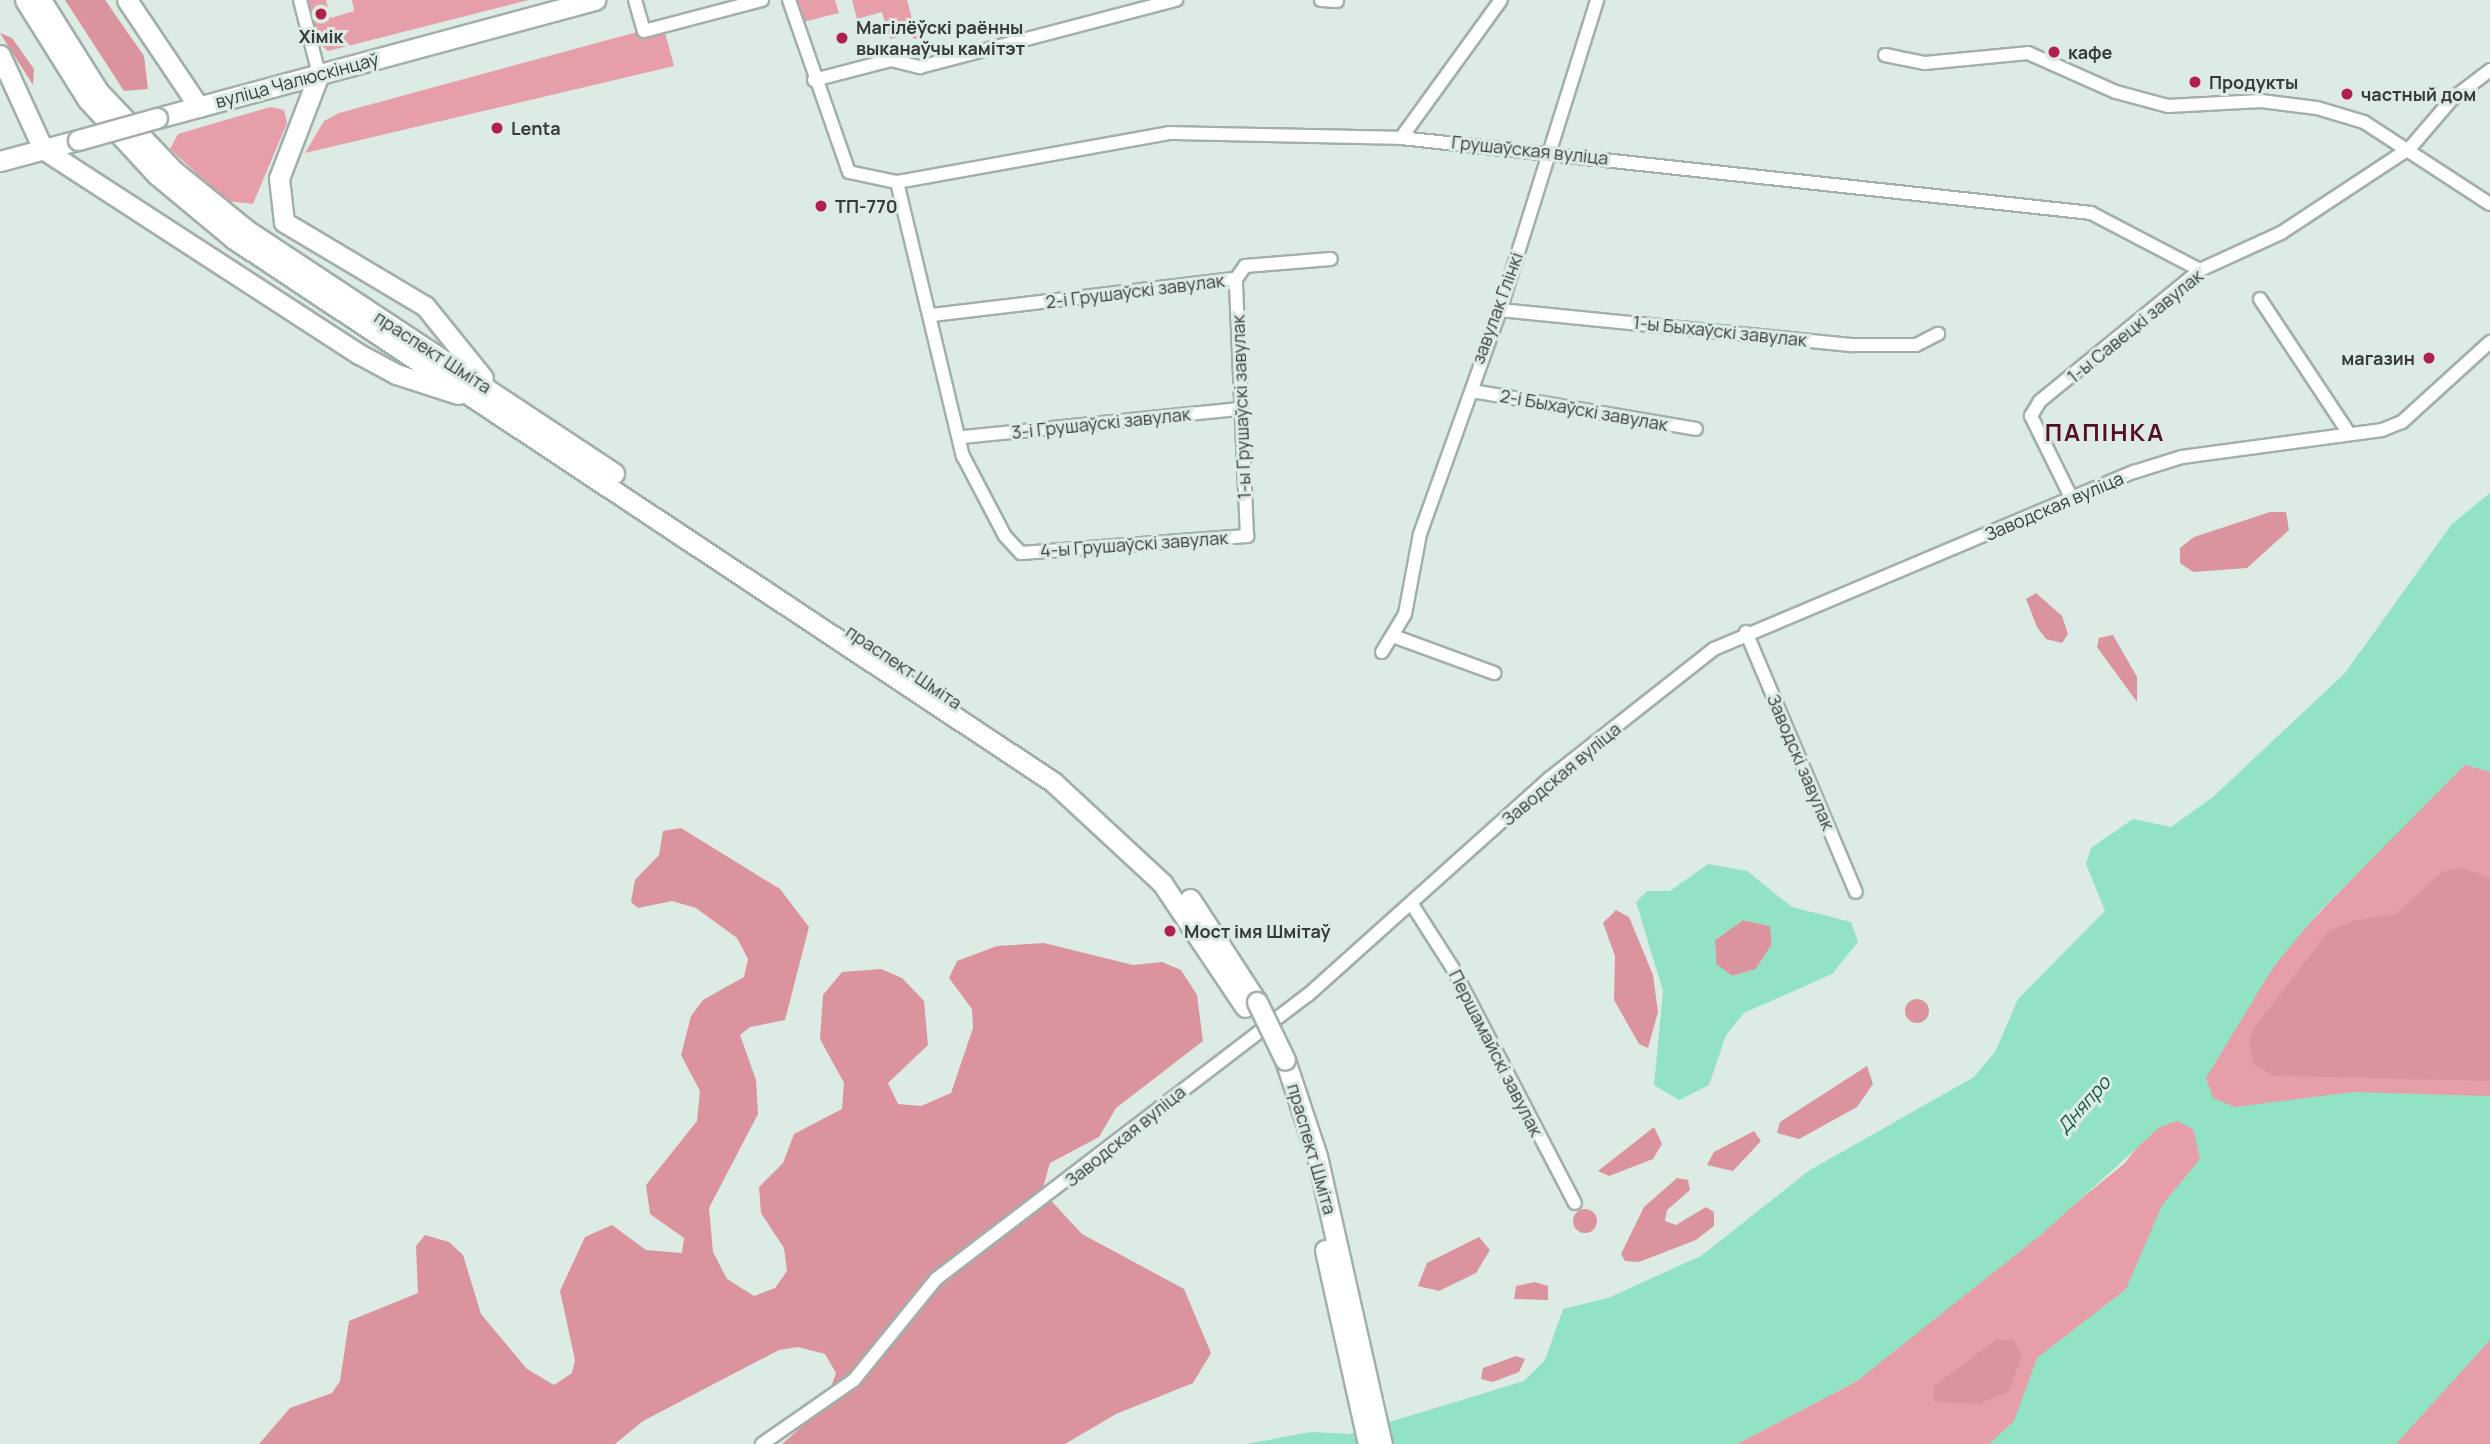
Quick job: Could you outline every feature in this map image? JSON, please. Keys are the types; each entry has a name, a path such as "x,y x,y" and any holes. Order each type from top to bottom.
{"main road":[{"path":"24,0 116,123"},
{"path":"41,0 116,123"},
{"path":"127,0 199,107"},
{"name":"вуліца Чалюскінцаў","path":"0,161 595,0"},
{"path":"0,55 43,149 359,354 396,374 487,397"},
{"path":"319,74 279,178 284,222 425,306 487,397"},
{"name":"праспект Шміта","path":"116,123 234,239 487,397 1068,779 1149,850 1209,922 1310,1130 1368,1444"},
{"name":"праспект Шміта","path":"1343,1299 1382,1444"}],"street":[{"path":"300,0 319,74"},
{"path":"635,0 644,32 762,0"},
{"path":"789,0 814,80 891,60 920,67 1176,0"},
{"path":"1321,0 1336,1"},
{"path":"1401,138 1501,0"},
{"name":"завулак Глінкі","path":"1382,652 1405,614 1420,534 1500,310 1597,0"},
{"path":"1885,55 1925,63 2028,53 2116,92 2168,106 2261,101 2317,108 2364,122 2410,148 2490,204"},
{"name":"1-ы Савецкі завулак","path":"2073,499 2031,416 2200,270 2281,233 2410,148 2452,99 2490,70"},
{"name":"Грушаўская вуліца","path":"814,80 849,172 897,182 1169,133 1401,138 1551,150 2091,213 2200,270"},
{"path":"897,182 963,437"},
{"name":"2-і Грушаўскі завулак","path":"932,315 1236,279 1245,266 1331,259"},
{"name":"1-ы Грушаўскі завулак","path":"1236,279 1239,409 1247,536"},
{"path":"2260,299 2348,432"},
{"name":"1-ы Быхаўскі завулак","path":"1500,310 1853,345 1916,345 1938,334"},
{"name":"Заводская вуліца","path":"762,1444 853,1380 936,1279 1233,1055 1413,906 1550,778 1714,649 1746,632 2182,457 2402,422 2490,342"},
{"name":"2-і Быхаўскі завулак","path":"1472,391 1696,429"},
{"name":"3-і Грушаўскі завулак","path":"963,437 1239,409"},
{"name":"4-ы Грушаўскі завулак","path":"963,437 963,456 1005,536 1021,553 1247,536"},
{"name":"Заводскі завулак","path":"1746,632 1856,892"},
{"path":"1393,636 1494,673"},
{"name":"Першамайскі завулак","path":"1413,906 1452,967 1574,1203"}],"shaded area":[{"path":"65,0 105,0 144,56 148,89 124,91"},
{"path":"307,0 326,0 331,18 354,11 352,0 529,0 328,51 320,44"},
{"path":"796,0 835,0 839,13 803,22"},
{"path":"852,0 907,0 918,41 907,34 890,39 882,12 857,19"},
{"path":"663,25 674,66 305,153 324,121 339,113"},
{"path":"0,33 12,38 34,69 33,85"},
{"path":"270,107 284,110 287,123 253,204 227,201 170,149 178,134"},
{"path":"2270,512 2286,512 2289,530 2247,568 2193,572 2180,563 2180,548 2194,537"},
{"path":"2036,593 2062,616 2068,634 2062,643 2046,639 2037,627 2026,599"},
{"path":"2113,635 2137,677 2137,702 2097,647 2099,638"},
{"path":"2490,735 2490,1444 1737,1444 1857,1381 2125,1163 2297,936"},
{"path":"681,828 780,889 809,927 785,1020 750,1027 740,1035 756,1080 758,1114 709,1208 713,1252 727,1279 754,1296 775,1288 787,1271 784,1248 761,1213 759,1187 783,1163 794,1134 842,1109 844,1083 820,1039 823,995 842,972 881,969 902,978 924,1001 928,1045 888,1083 898,1104 921,1106 951,1093 973,1028 972,1009 949,978 957,961 997,946 1044,943 1133,965 1162,962 1181,970 1197,995 1203,1041 1116,1108 1099,1137 1050,1163 1042,1191 1082,1234 1184,1289 1211,1353 1193,1383 1116,1414 1065,1444 782,1444 823,1408 836,1373 825,1354 798,1347 779,1350 643,1421 615,1444 259,1444 290,1408 332,1393 340,1381 349,1321 418,1293 416,1246 425,1235 449,1242 463,1255 481,1314 527,1369 554,1385 572,1373 575,1360 560,1291 585,1237 612,1225 646,1250 682,1253 684,1238 650,1214 646,1185 697,1121 700,1091 681,1055 691,1016 703,1000 744,977 748,959 737,938 696,908 672,901 638,908 631,902 635,880 659,855 663,831"},
{"path":"2463,868 2490,878 2490,1081 2274,1076 2253,1064 2249,1041 2255,1027 2327,933 2352,921 2396,914 2443,871"},
{"path":"1616,910 1629,917 1653,975 1658,1012 1648,1048 1639,1044 1614,1000 1615,956 1603,923"},
{"path":"1743,920 1770,926 1772,944 1756,969 1732,976 1716,964 1715,940"},
{"path":"1912,999 1922,999 1929,1006 1929,1016 1922,1023 1912,1023 1905,1016 1905,1006"},
{"path":"1867,1066 1873,1084 1857,1107 1799,1139 1777,1133 1780,1122"},
{"path":"1654,1127 1662,1144 1653,1159 1609,1176 1598,1171"},
{"path":"1754,1131 1761,1141 1733,1171 1707,1165 1714,1152"},
{"path":"1677,1178 1688,1180 1690,1190 1667,1210 1665,1221 1676,1225 1706,1207 1714,1212 1714,1226 1696,1240 1639,1262 1625,1261 1621,1254 1644,1207"},
{"path":"1585,1209 1596,1216 1597,1221 1590,1232 1585,1233 1574,1226 1573,1221 1580,1210"},
{"path":"1479,1237 1490,1250 1476,1273 1439,1291 1418,1286 1427,1263"},
{"path":"1535,1282 1548,1286 1548,1300 1514,1299 1516,1286"},
{"path":"1996,1340 2013,1340 2022,1356 2009,1391 1980,1404 1934,1402 1934,1386"},
{"path":"1516,1356 1525,1359 1519,1372 1493,1382 1481,1379 1483,1368"}],"water":[{"name":"Дняпро","path":"2490,493 2490,772 2465,765 2319,912 2274,966 2206,1078 2213,1098 2235,1107 2352,1092 2490,1096 2490,1340 2396,1444 1989,1444 2014,1421 2037,1358 2126,1289 2162,1205 2200,1159 2193,1129 2177,1121 2160,1127 2042,1234 1857,1381 1737,1444 1246,1444 1311,1432 1350,1434 1524,1381 1545,1360 1563,1309 1608,1298 1701,1256 1810,1170 1974,1077 1995,1052 2018,999 2105,911 2086,864 2091,848 2133,819 2171,827 2213,797 2345,673 2452,524"},
{"path":"1708,864 1747,871 1792,907 1851,922 1858,942 1832,974 1744,1013 1726,1035 1709,1085 1679,1100 1654,1085 1663,991 1636,902 1647,891 1670,891","holes":["1743,920 1770,926 1772,944 1756,969 1732,976 1716,964 1715,940"]}],"place":[{"name":"Хімік","path":"321,14"},
{"name":"Магілёўскі раённы выканаўчы камітэт","path":"842,38"},
{"name":"кафе","path":"2054,52"},
{"name":"Продукты","path":"2195,82"},
{"name":"частный дом","path":"2347,94"},
{"name":"Lenta","path":"497,128"},
{"name":"ТП-770","path":"821,206"},
{"name":"магазин","path":"2429,358"},
{"name":"Мост імя Шмітаў","path":"1170,931"}],"district":[{"name":"ПАПІНКА","path":"2105,432"}]}
